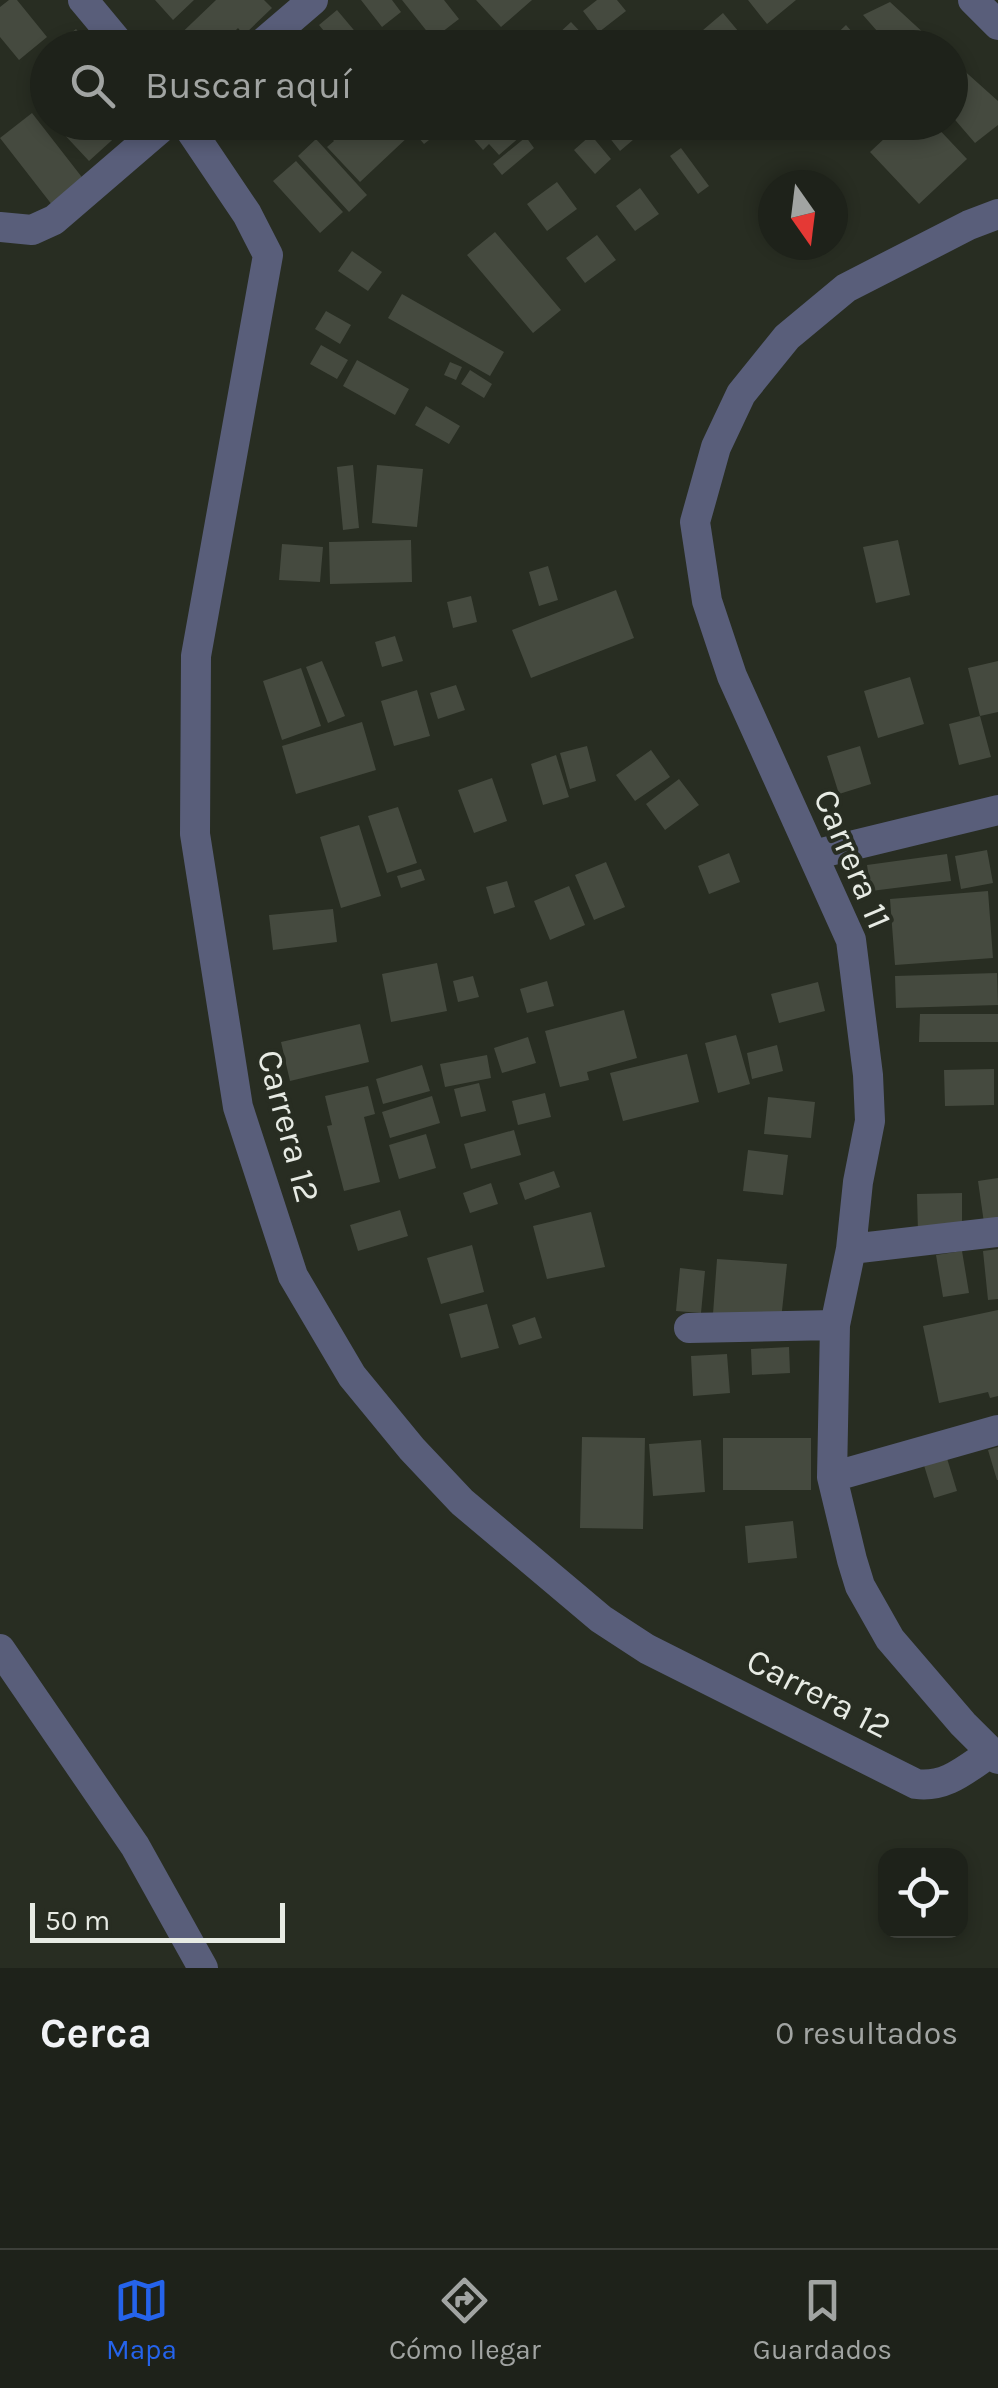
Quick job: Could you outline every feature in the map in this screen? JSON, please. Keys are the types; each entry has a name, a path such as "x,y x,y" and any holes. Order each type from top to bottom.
{"street":[{"path":"83,0 108,30"},
{"path":"278,30 313,0"},
{"path":"973,0 998,25"},
{"path":"0,227 32,230 54,220 147,140"},
{"name":"Carrera 12","path":"196,140 246,214 268,255 196,656 195,834 238,1107 293,1276 352,1376 412,1450 462,1502 602,1619 646,1649 916,1784 931,1786 949,1780 994,1756"},
{"name":"Carrera 11","path":"994,1756 934,1692 876,1619 852,1560 832,1477 836,1326 870,1121 851,940 732,676 706,601 695,522 716,447 741,394 787,337 846,288 998,214"},
{"path":"813,855 998,810"},
{"path":"851,1250 998,1232"},
{"path":"689,1328 836,1326"},
{"path":"832,1477 998,1430"},
{"path":"0,1649 135,1846 203,1968"}],"building":[{"path":"9,0 17,0 41,30 30,30 30,51 19,60 0,37 0,7"},
{"path":"155,0 194,0 173,20"},
{"path":"216,0 264,0 272,8 249,30 185,30"},
{"path":"361,0 392,0 401,12 382,27"},
{"path":"402,0 444,0 459,19 445,30 426,30"},
{"path":"476,0 532,0 501,27"},
{"path":"597,0 617,0 626,11 597,30 583,11"},
{"path":"748,0 796,0 767,24"},
{"path":"890,2 920,30 876,30 863,15"},
{"path":"337,10 354,30 323,30 319,25"},
{"path":"723,13 737,30 703,30"},
{"path":"571,22 579,30 562,30"},
{"path":"968,74 998,101 998,125 975,143 968,135"},
{"path":"30,115 30,140 53,140 88,185 56,210 0,138"},
{"path":"69,140 112,140 89,161"},
{"path":"317,140 367,195 349,212 298,156"},
{"path":"405,140 360,182 327,147 334,141"},
{"path":"474,140 516,140 499,155 489,144 483,150"},
{"path":"522,140 528,140 534,148 502,175 493,164"},
{"path":"585,140 595,140 611,159 595,174 574,150"},
{"path":"611,140 633,140 620,151"},
{"path":"883,140 949,140 967,159 919,204 870,152"},
{"path":"681,148 709,186 698,194 670,156"},
{"path":"296,161 343,212 320,233 273,181"},
{"path":"557,182 577,209 547,231 527,204"},
{"path":"640,188 659,214 635,231 616,206"},
{"path":"495,232 561,310 533,333 467,255"},
{"path":"597,235 616,260 585,283 566,258"},
{"path":"352,251 382,272 368,291 338,271"},
{"path":"402,294 504,352 490,376 388,318"},
{"path":"326,311 351,325 340,344 315,329"},
{"path":"321,345 348,360 337,379 310,364"},
{"path":"357,360 409,389 395,415 343,386"},
{"path":"450,362 462,367 456,380 444,375"},
{"path":"470,370 492,384 484,398 461,384"},
{"path":"426,406 460,426 449,444 415,425"},
{"path":"353,465 359,528 343,530 337,467"},
{"path":"377,465 423,469 417,527 372,523"},
{"path":"411,540 412,582 330,584 329,542"},
{"path":"898,540 910,595 876,603 863,547"},
{"path":"282,544 323,547 320,582 279,580"},
{"path":"548,566 558,600 539,606 529,572"},
{"path":"616,590 634,638 531,678 512,630"},
{"path":"471,596 477,622 453,628 447,602"},
{"path":"395,636 403,661 382,667 375,642"},
{"path":"322,661 345,716 328,723 306,667"},
{"path":"998,661 998,712 980,716 968,668"},
{"path":"301,668 321,726 282,740 263,681"},
{"path":"910,677 924,724 878,738 864,691"},
{"path":"456,685 465,710 438,719 430,693"},
{"path":"417,690 430,736 394,746 381,701"},
{"path":"980,716 991,757 959,765 949,724"},
{"path":"362,722 376,770 296,794 282,746"},
{"path":"587,746 596,781 570,789 560,753"},
{"path":"860,746 871,784 839,794 827,756"},
{"path":"651,750 670,777 635,801 616,775"},
{"path":"556,755 569,797 543,805 531,764"},
{"path":"492,778 507,821 474,833 458,790"},
{"path":"679,779 699,805 665,830 646,804"},
{"path":"398,807 417,863 387,873 368,816"},
{"path":"359,825 381,896 341,908 320,837"},
{"path":"987,850 993,883 961,889 955,856"},
{"path":"729,853 740,882 709,894 698,866"},
{"path":"947,854 951,881 871,891 867,865"},
{"path":"606,862 625,907 594,920 575,875"},
{"path":"421,869 425,880 401,888 397,876"},
{"path":"507,881 515,907 494,914 486,887"},
{"path":"569,886 585,925 550,940 534,901"},
{"path":"988,891 993,958 895,965 890,899"},
{"path":"333,909 337,942 273,950 269,915"},
{"path":"437,963 447,1011 391,1022 382,974"},
{"path":"997,973 998,1005 896,1008 895,976"},
{"path":"473,976 479,997 458,1002 453,981"},
{"path":"547,981 554,1006 527,1013 520,989"},
{"path":"818,982 825,1011 779,1023 771,994"},
{"path":"624,1010 637,1058 587,1072 589,1080 560,1087 545,1031"},
{"path":"920,1014 998,1014 998,1042 919,1042"},
{"path":"360,1024 369,1062 290,1081 281,1042"},
{"path":"736,1035 750,1084 718,1093 705,1043"},
{"path":"528,1037 536,1063 502,1073 494,1048"},
{"path":"777,1045 783,1071 752,1079 747,1053"},
{"path":"687,1054 699,1102 623,1121 610,1073"},
{"path":"487,1055 491,1078 445,1087 440,1064"},
{"path":"422,1065 430,1091 383,1104 376,1079"},
{"path":"994,1069 994,1105 945,1106 944,1070"},
{"path":"479,1083 486,1111 461,1117 454,1089"},
{"path":"368,1086 375,1114 364,1117 380,1182 344,1191 327,1126 332,1125 325,1096"},
{"path":"545,1093 551,1117 518,1125 512,1101"},
{"path":"432,1096 440,1123 390,1138 382,1112"},
{"path":"768,1097 815,1102 811,1138 764,1134"},
{"path":"514,1130 521,1155 471,1169 464,1144"},
{"path":"426,1134 436,1168 399,1179 389,1145"},
{"path":"748,1150 788,1155 783,1195 743,1191"},
{"path":"554,1171 560,1187 525,1200 519,1183"},
{"path":"998,1178 998,1221 984,1223 978,1181"},
{"path":"491,1183 498,1204 470,1213 463,1193"},
{"path":"962,1193 962,1232 918,1233 917,1194"},
{"path":"400,1210 408,1236 358,1251 350,1225"},
{"path":"591,1212 605,1267 547,1279 533,1226"},
{"path":"472,1245 484,1292 441,1304 427,1258"},
{"path":"998,1249 998,1299 988,1300 983,1251"},
{"path":"962,1251 969,1293 943,1297 936,1255"},
{"path":"717,1259 787,1264 781,1320 713,1314"},
{"path":"680,1268 705,1271 701,1313 676,1311"},
{"path":"487,1304 499,1348 461,1358 449,1314"},
{"path":"998,1310 998,1396 990,1398 988,1392 939,1403 923,1326"},
{"path":"535,1317 542,1338 519,1345 512,1325"},
{"path":"789,1347 790,1373 752,1375 751,1349"},
{"path":"727,1354 730,1393 693,1396 691,1356"},
{"path":"582,1437 645,1438 643,1529 580,1528"},
{"path":"723,1438 811,1438 811,1490 723,1490"},
{"path":"701,1440 705,1492 653,1496 649,1444"},
{"path":"998,1447 998,1480 997,1480 988,1450"},
{"path":"946,1455 957,1491 934,1498 923,1462"},
{"path":"793,1521 797,1558 748,1563 745,1526"}]}
